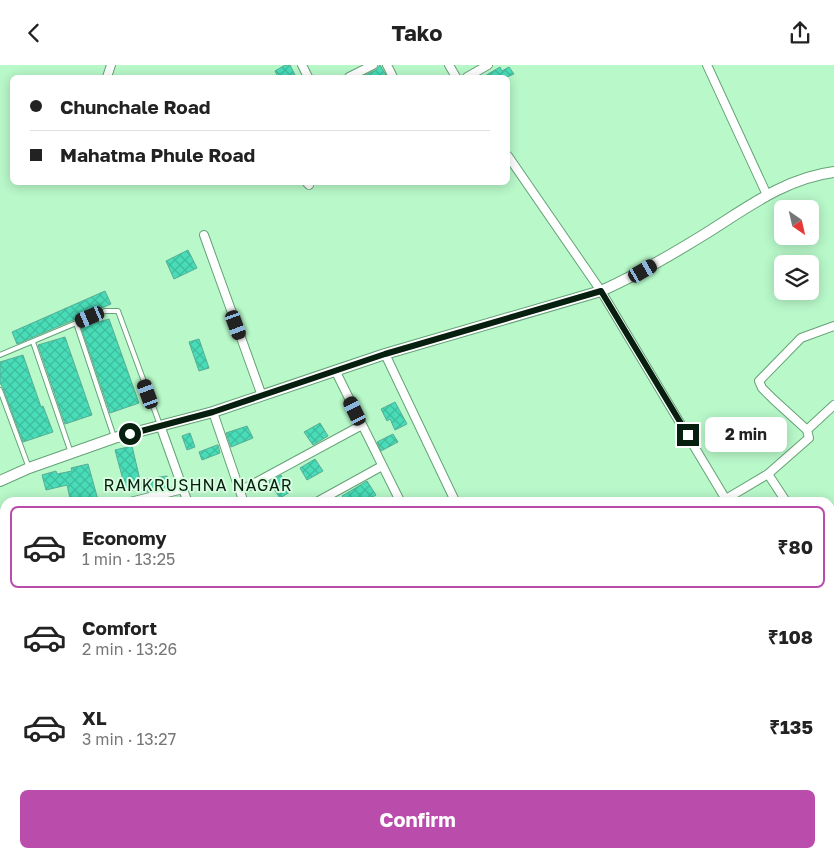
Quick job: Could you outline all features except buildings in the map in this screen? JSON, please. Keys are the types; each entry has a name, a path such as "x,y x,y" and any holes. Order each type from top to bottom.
{"street":[{"path":"353,75 373,65"},
{"path":"470,75 488,65"},
{"path":"707,65 767,195"},
{"path":"510,159 601,291 725,497"},
{"path":"0,481 29,468 114,438 213,412 385,354 601,291 663,260 767,195 800,180 834,172"},
{"path":"204,235 262,396"},
{"path":"733,497 768,474 809,438 807,430 772,399 762,388 759,381 801,338 834,327"},
{"path":"385,354 453,497"},
{"path":"335,370 398,497"},
{"path":"807,430 834,405"},
{"path":"213,412 242,497"},
{"path":"160,425 186,497"},
{"path":"240,491 362,425"},
{"path":"326,497 382,465"},
{"path":"768,474 783,497"},
{"path":"150,497 183,489"}],"lane":[{"path":"0,355 105,311 118,311 160,425"},
{"path":"76,323 114,438"},
{"path":"33,342 71,453"},
{"path":"0,390 29,468"}],"district":[{"name":"RAMKRUSHNA NAGAR","path":"198,485"}],"route":[{"path":"130,434 213,412 385,354 601,291 688,435"}]}
